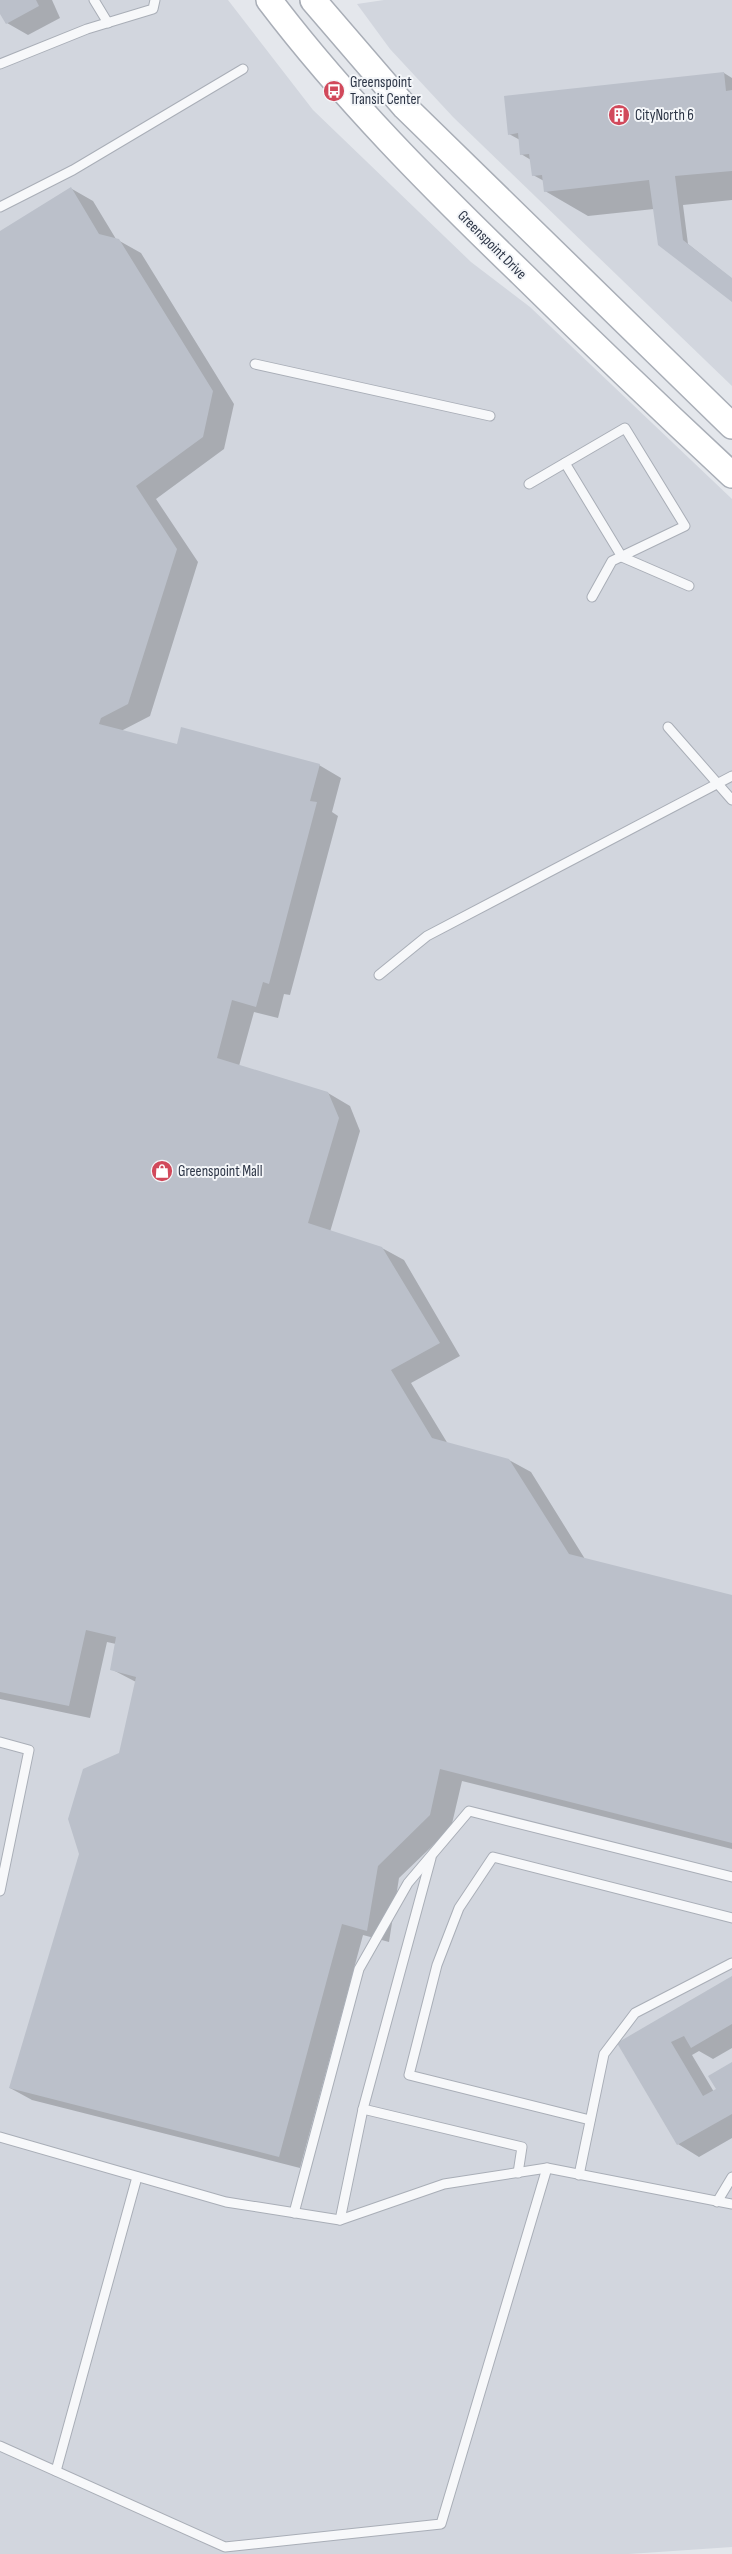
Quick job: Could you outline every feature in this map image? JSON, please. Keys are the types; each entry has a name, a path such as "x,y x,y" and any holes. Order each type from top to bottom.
{"street":[{"name":"Greenspoint Drive","path":"269,0 345,91 481,235 649,398 732,475"},
{"path":"313,0 405,107 732,426"}],"lane":[{"path":"94,0 108,23"},
{"path":"0,64 88,29 154,9 155,0"},
{"path":"0,208 73,170 243,69"},
{"path":"255,364 490,416"},
{"path":"529,484 625,428 685,526 612,562 592,597"},
{"path":"565,463 622,557 689,586"},
{"path":"668,728 732,800"},
{"path":"379,975 427,936 732,776"},
{"path":"0,1742 28,1750 0,1891"},
{"path":"294,2213 359,1970 408,1883 469,1811 732,1877"},
{"path":"340,2220 363,2109 432,1854"},
{"path":"590,2120 409,2074 437,1965 459,1908 493,1857 732,1918"},
{"path":"579,2175 604,2054 635,2013 732,1963"},
{"path":"363,2109 522,2147 518,2173"},
{"path":"0,2137 226,2202 340,2220 444,2184 547,2168 732,2204"},
{"path":"0,2446 225,2547 441,2524 547,2168"},
{"path":"56,2471 137,2177"},
{"path":"717,2202 732,2177"}],"shaded area":[{"path":"0,0 228,0 313,110 471,262 530,307 732,499 732,2547 629,2554 0,2554"},
{"path":"384,0 732,0 732,386 453,117 390,49 357,4"}],"building":[{"path":"0,0 36,0 39,6 6,24 0,14"},
{"name":"CityNorth 6","path":"724,72 726,91 732,90 732,171 675,176 683,240 732,278 732,302 658,245 649,180 544,192 542,175 532,176 529,154 520,155 518,133 508,135 504,96"},
{"name":"Greenspoint Mall","path":"71,187 99,234 119,239 213,391 203,437 136,486 177,549 128,704 101,718 99,724 177,744 181,727 320,764 310,801 317,802 269,984 263,982 256,1007 232,1000 217,1058 328,1092 339,1118 308,1223 382,1247 440,1343 391,1370 432,1438 509,1459 569,1554 732,1595 732,1843 440,1769 430,1815 378,1866 367,1931 342,1924 279,2157 9,2088 79,1854 68,1819 83,1769 119,1753 136,1677 110,1670 116,1637 86,1630 69,1706 0,1692 0,231"},
{"path":"732,1976 732,2024 691,2048 684,2036 671,2042 703,2096 716,2089 708,2076 732,2062 732,2114 677,2145 617,2043"}],"place":[{"name":"Greenspoint Transit Center","path":"334,91"},
{"name":"CityNorth 6","path":"619,115"},
{"name":"Greenspoint Mall","path":"162,1171"}]}
